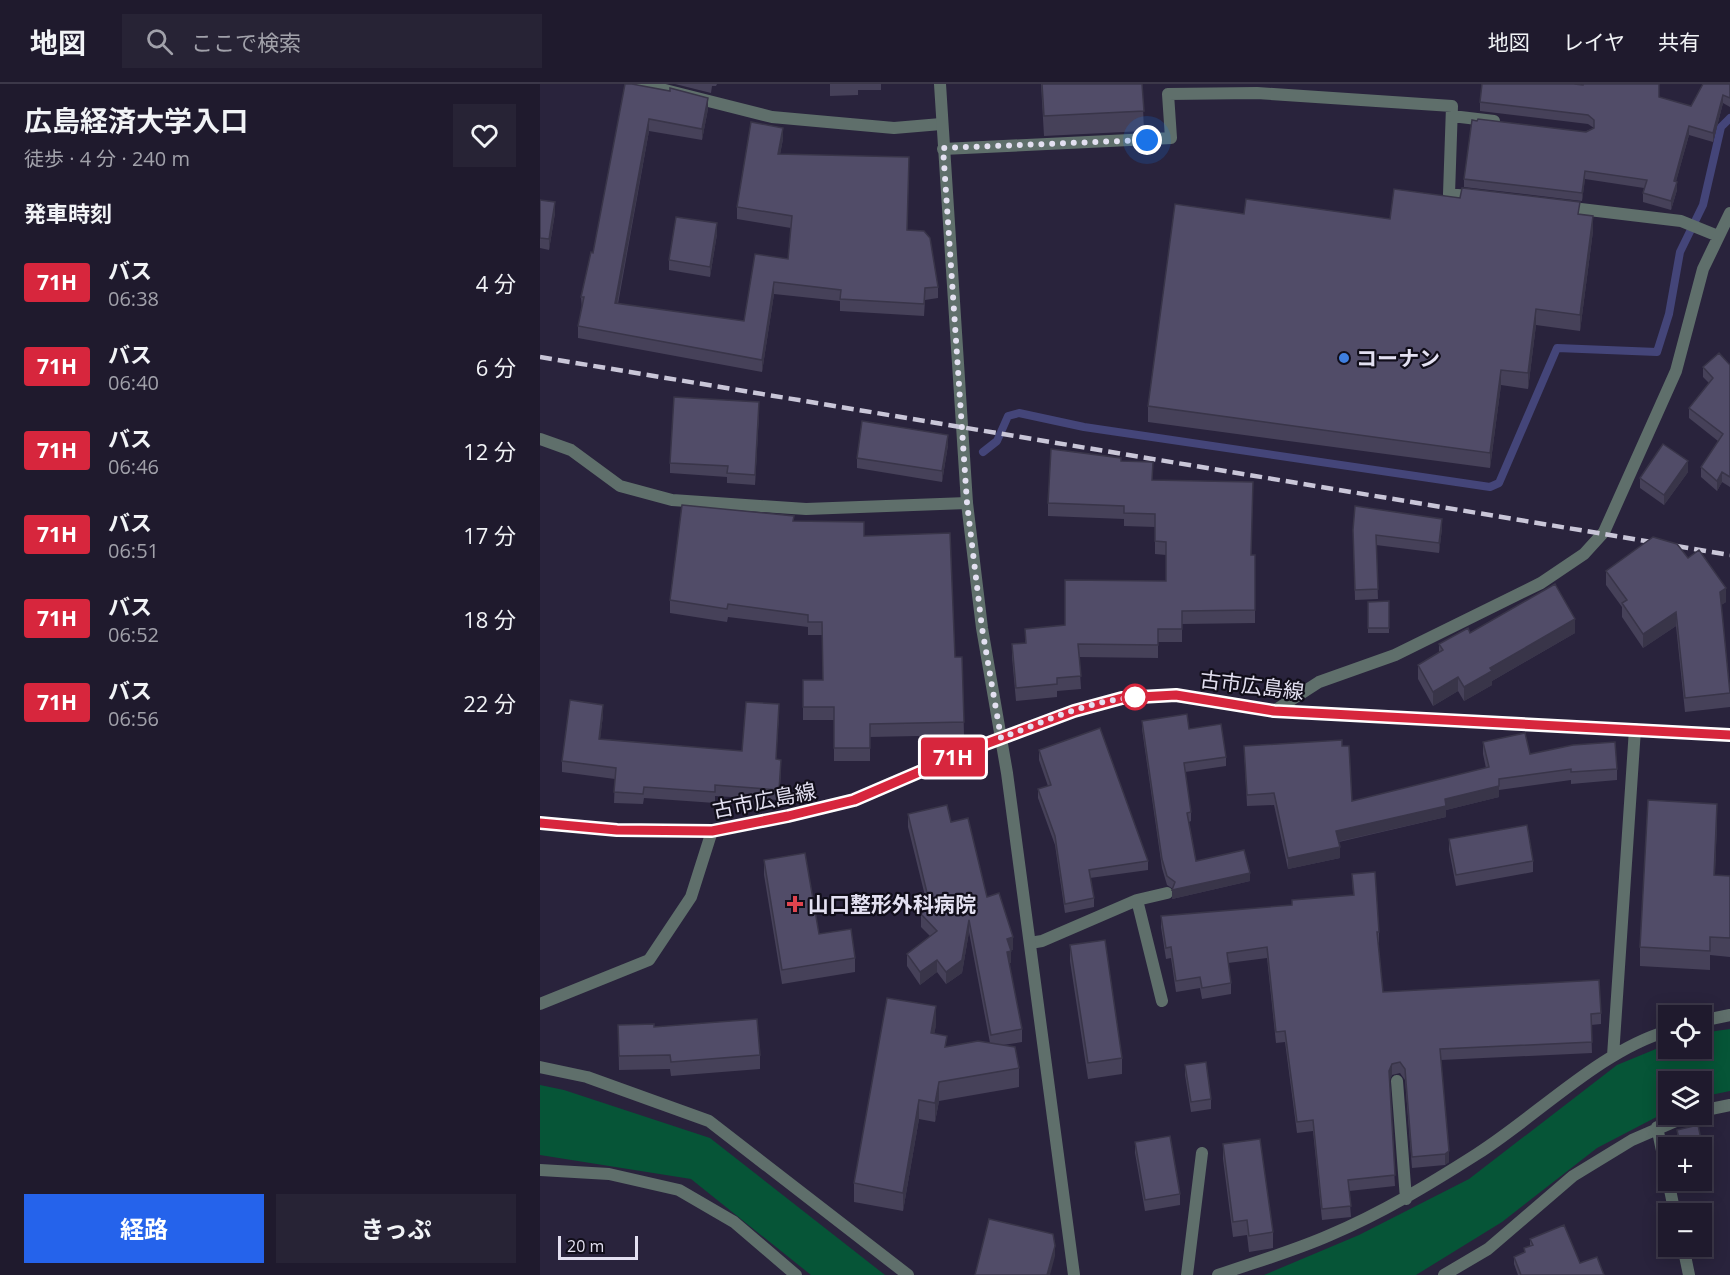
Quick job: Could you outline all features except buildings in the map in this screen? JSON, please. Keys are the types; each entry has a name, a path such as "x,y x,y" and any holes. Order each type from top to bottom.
{"main road":[{"name":"古市広島線","path":"540,823 617,830 712,831 854,800 1001,738 1074,711 1122,698 1176,695 1274,711 1730,735"}],"street":[{"path":"641,84 772,117 894,128 941,124"},
{"path":"940,84 967,503 982,628 1001,738 1074,1275"},
{"path":"1320,84 1320,97"},
{"path":"943,148 1171,138 1168,94 1257,93 1452,106 1449,194 1484,198"},
{"path":"1452,116 1508,123"},
{"path":"1554,206 1681,221 1718,236"},
{"path":"1274,711 1319,682 1395,655 1541,583 1584,554 1604,532 1676,371 1703,269 1730,213"},
{"path":"540,439 571,450 620,486 672,500 806,508 967,503"},
{"path":"1613,1056 1635,729"},
{"path":"540,1004 649,960 691,897 712,831"},
{"path":"1029,943 1042,941 1137,900 1167,893"},
{"path":"1137,900 1162,1001"},
{"path":"1712,1019 1730,1015"},
{"path":"1218,1275 1329,1236 1406,1199 1480,1152 1613,1056 1658,1034"},
{"path":"540,1068 587,1077 710,1121 908,1275"},
{"path":"1397,1081 1406,1199"},
{"path":"1712,1109 1730,1105"},
{"path":"1444,1275 1488,1249 1573,1176 1662,1125"},
{"path":"1657,1127 1659,1137"},
{"path":"1186,1275 1202,1154"},
{"path":"540,1170 609,1174 679,1190 734,1222 796,1275"},
{"path":"1685,1257 1689,1275"}],"green space":[{"path":"1730,1029 1730,1091 1712,1095 1712,1071 1658,1071 1658,1116 1597,1148 1502,1222 1416,1275 1264,1275 1359,1235 1469,1179 1617,1065 1658,1048 1658,1059 1712,1059 1712,1031"},
{"path":"540,1085 564,1090 710,1138 885,1275 811,1275 691,1179 540,1155"}],"waterway":[{"path":"983,452 997,441 1008,416 1019,413 1084,427 1490,487 1499,483 1557,348 1657,352 1669,314 1680,252 1703,205 1721,127 1730,118"}],"railway":[{"path":"540,357 1730,555"}],"bus line":[{"name":"71H","path":"540,823 617,830 712,831 788,816 854,800 975,748 1074,711 1122,698 1176,695 1274,711 1730,735"}],"place":[{"name":"コーナン","path":"1344,358"},
{"name":"山口整形外科病院","path":"795,904"}],"route":[{"path":"1135,697 1140,697 1122,698 1074,711 1001,738 982,628 967,503 964,429 950,267 943,148 1147,140"}]}
